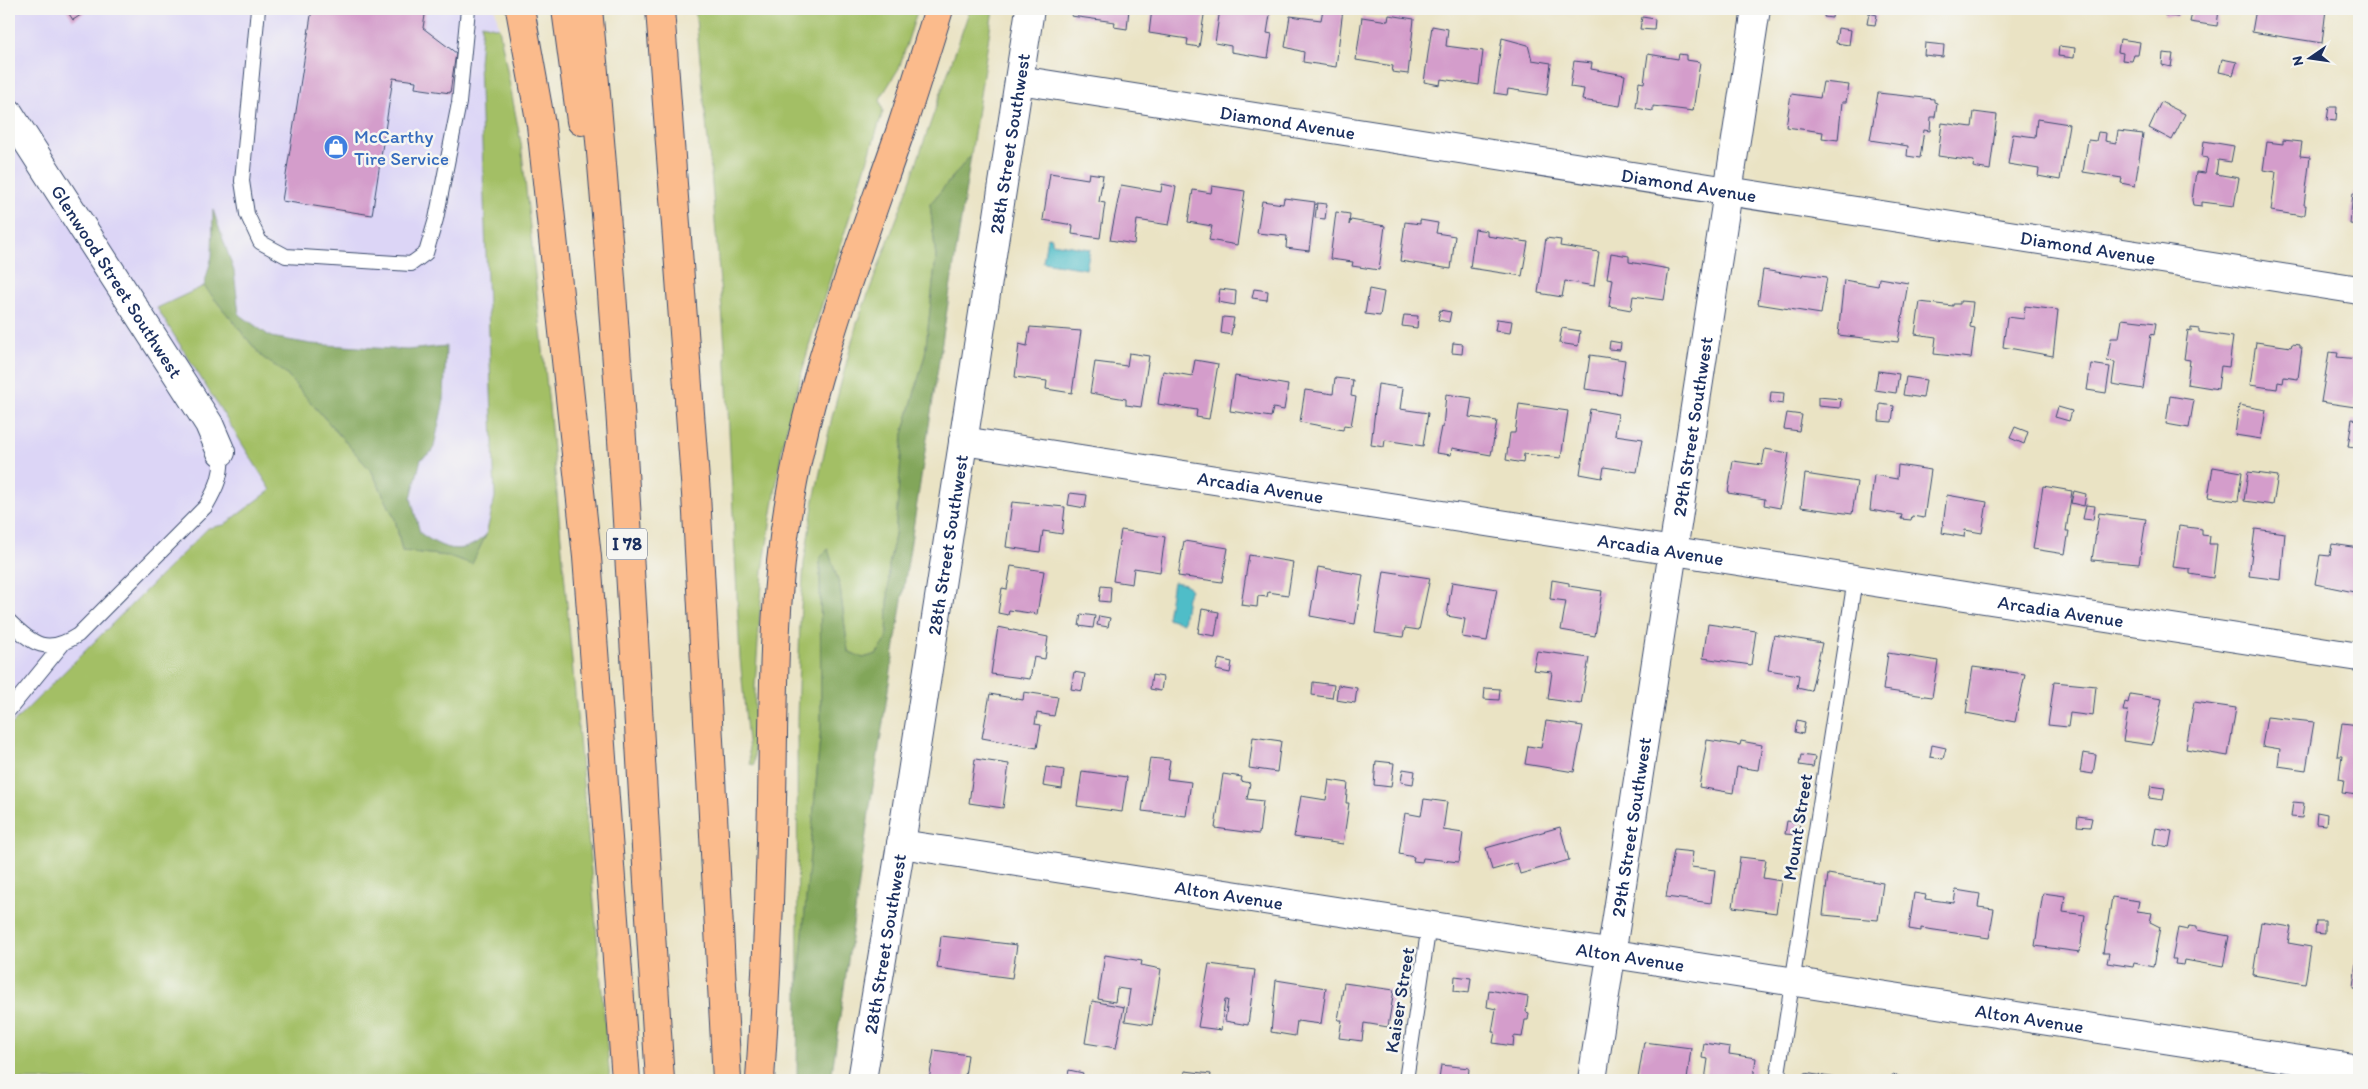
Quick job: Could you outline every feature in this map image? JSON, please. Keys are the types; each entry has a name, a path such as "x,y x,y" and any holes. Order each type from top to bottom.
{"highway":[{"path":"520,9 541,125 587,557 626,1080"},
{"path":"566,9 620,426"},
{"name":"I 78","path":"588,9 596,92 620,426 660,1080"},
{"path":"660,9 696,494 727,1080"},
{"path":"760,1080 772,802 774,656 778,584 790,499 808,409 834,318 900,131 939,9"}],"street":[{"name":"28th Street Southwest","path":"862,1080 901,844 1030,9"},
{"name":"29th Street Southwest","path":"1592,1080 1756,9"},
{"name":"Diamond Avenue","path":"1018,80 2359,290"},
{"name":"Glenwood Street Southwest","path":"9,113 209,424 221,452"},
{"name":"Arcadia Avenue","path":"963,441 2359,657"},
{"name":"Alton Avenue","path":"901,844 2359,1069"}],"lane":[{"path":"258,9 242,181 246,214 260,242 286,256 411,264 426,253 436,219 459,103 468,9"},
{"path":"9,710 62,645 78,635 206,506 218,487 223,470 221,452"},
{"name":"Mount Street","path":"1777,1080 1855,579"},
{"path":"9,621 39,645 62,645"},
{"name":"Kaiser Street","path":"1406,1080 1429,925"}],"shaded area":[{"path":"9,9 495,9 499,28 483,24 479,63 495,497 486,535 9,1080"}],"green space":[{"path":"695,9 918,9 899,68 880,99 883,111 811,339 783,442 763,570 755,686 754,765 750,764 740,658 725,346"},
{"path":"970,9 993,9 971,155 930,204 936,257 925,355 903,434 895,535 889,565 887,640 877,654 863,658 848,651 840,587 828,550 820,558 821,726 798,992 797,719 800,622 804,563 814,500 832,417 857,323 903,202"},
{"path":"482,24 499,28 521,143 549,406 610,1080 9,1080 9,727 208,528 224,525 271,490 157,308 204,286 262,357 284,372 372,472 395,519 402,551 448,556 472,563 486,535 495,497 479,63"},
{"path":"971,155 870,806 831,1080 797,1080 798,992 821,726 820,558 828,549 840,587 848,651 863,658 877,654 887,639 889,565 895,535 903,434 925,355 936,257 930,204"},
{"path":"213,210 234,271 239,314 271,337 311,344 407,350 446,346 444,400 433,451 421,459 411,498 420,533 437,544 453,549 461,549 477,542 486,535 472,564 448,556 402,551 395,519 372,472 284,372 262,357 204,286 212,256"}],"water":[{"path":"1047,237 1052,238 1052,243 1090,249 1086,269 1043,262"},
{"path":"1173,582 1186,584 1191,590 1187,597 1183,623 1167,618"}],"building":[{"path":"66,9 90,9 73,20"},
{"name":"McCarthy Tire Service","path":"312,9 426,9 423,28 456,53 450,93 415,88 416,81 393,78 372,215 282,201"},
{"path":"1073,9 1129,9 1127,29 1114,27 1115,22 1071,16"},
{"path":"1152,9 1205,9 1199,47 1187,45 1188,39 1149,33"},
{"path":"1220,9 1271,9 1267,33 1272,34 1268,58 1231,52 1231,46 1215,43"},
{"path":"1323,9 1343,9 1336,67 1303,62 1304,52 1285,47 1290,16 1321,20"},
{"path":"1825,9 1833,9 1832,18 1824,17"},
{"path":"2165,9 2179,9 2178,17 2164,15"},
{"path":"2193,9 2219,9 2217,26 2190,22"},
{"path":"2256,9 2326,9 2322,43 2252,32"},
{"path":"1869,13 1877,15 1875,25 1867,24"},
{"path":"1389,15 1414,19 1408,74 1392,72 1393,66 1356,60 1362,17 1388,21"},
{"path":"1642,17 1655,19 1654,30 1640,29"},
{"path":"1432,26 1448,29 1446,46 1483,51 1479,85 1441,79 1440,85 1424,82"},
{"path":"1838,28 1851,30 1849,45 1836,43"},
{"path":"1502,38 1528,45 1532,60 1551,63 1547,95 1508,89 1507,95 1494,93"},
{"path":"2120,39 2140,42 2138,55 2134,55 2132,61 2122,60 2123,53 2118,52"},
{"path":"1925,43 1944,45 1943,57 1924,55"},
{"path":"2059,46 2075,48 2074,58 2058,56"},
{"path":"2163,53 2173,54 2171,67 2162,65"},
{"path":"1648,54 1678,59 1679,54 1686,55 1686,60 1700,62 1693,111 1653,106 1653,111 1636,108 1639,82 1644,83"},
{"path":"2222,59 2237,62 2233,75 2219,72"},
{"path":"1574,61 1592,63 1591,69 1625,75 1620,106 1582,100 1584,89 1570,87"},
{"path":"1823,82 1849,85 1846,102 1842,102 1838,140 1822,138 1823,132 1786,127 1791,94 1820,98"},
{"path":"1878,93 1934,99 1934,102 1937,103 1935,117 1931,117 1930,131 1924,130 1920,158 1907,156 1908,146 1870,140"},
{"path":"2161,102 2185,114 2172,140 2149,128"},
{"path":"2329,107 2337,107 2336,121 2327,120"},
{"path":"1974,112 1997,115 1990,170 1973,167 1974,161 1938,156 1942,123 1972,127"},
{"path":"2037,119 2069,124 2060,180 2038,176 2039,169 2008,164 2013,134 2035,137"},
{"path":"2118,131 2143,134 2135,186 2121,183 2122,178 2083,172 2088,140 2096,141 2098,132 2106,133 2105,141 2116,143"},
{"path":"2283,140 2302,142 2300,156 2310,157 2304,205 2306,205 2305,214 2302,216 2271,211 2276,172 2263,170 2267,142 2283,144"},
{"path":"2204,141 2234,146 2231,162 2218,160 2216,174 2239,178 2234,206 2202,202 2202,206 2193,205 2196,172 2205,173 2208,158 2202,157"},
{"path":"1050,173 1088,179 1089,173 1103,175 1099,202 1105,203 1100,238 1072,234 1073,225 1043,220"},
{"path":"1162,184 1176,187 1169,225 1137,220 1134,244 1110,240 1121,185 1161,192"},
{"path":"1212,186 1245,191 1237,245 1209,240 1212,226 1188,222 1193,190 1211,193"},
{"path":"2353,193 2359,194 2359,225 2350,224"},
{"path":"1284,198 1315,202 1309,251 1286,248 1287,236 1257,233 1262,201 1283,204"},
{"path":"1317,203 1327,204 1325,219 1315,218"},
{"path":"1336,212 1350,214 1349,225 1351,220 1385,226 1379,270 1352,266 1353,262 1330,259"},
{"path":"1420,220 1438,223 1436,233 1455,236 1451,269 1400,261 1405,222 1420,224"},
{"path":"1475,229 1487,231 1487,236 1528,242 1522,276 1470,268"},
{"path":"1546,238 1561,240 1560,246 1599,252 1594,286 1565,281 1562,297 1538,293"},
{"path":"1611,253 1629,256 1629,262 1669,269 1664,300 1633,296 1631,310 1609,306 1613,279 1607,278"},
{"path":"1763,270 1802,276 1803,274 1827,277 1821,314 1758,304"},
{"path":"1879,278 1908,283 1898,342 1838,335 1844,280 1878,286"},
{"path":"1220,289 1236,291 1235,305 1218,302"},
{"path":"1254,289 1268,291 1267,300 1252,298"},
{"path":"1369,289 1384,292 1380,316 1365,314"},
{"path":"1960,301 1973,302 1970,327 1975,328 1971,358 1934,354 1936,337 1915,334 1920,302 1953,306 1953,304 1960,304"},
{"path":"2025,306 2058,310 2053,356 2003,347 2007,317 2024,319"},
{"path":"1440,310 1451,312 1449,322 1438,320"},
{"path":"1404,315 1418,316 1417,328 1402,326"},
{"path":"1223,317 1234,318 1231,335 1221,333"},
{"path":"1497,319 1512,321 1510,333 1495,331"},
{"path":"2122,319 2156,323 2154,335 2151,334 2143,389 2112,384 2115,362 2107,361 2111,338 2119,338"},
{"path":"1030,327 1081,331 1072,393 1046,389 1047,381 1015,377 1019,344 1027,346"},
{"path":"1562,328 1580,331 1578,346 1559,343"},
{"path":"2191,328 2199,329 2199,332 2233,337 2229,367 2221,366 2218,389 2187,384 2190,360 2184,359 2188,330 2191,331"},
{"path":"1610,341 1621,343 1620,350 1609,349"},
{"path":"2256,342 2291,347 2292,344 2300,345 2300,348 2302,348 2298,379 2284,377 2283,383 2278,382 2277,389 2250,385"},
{"path":"1453,343 1463,344 1462,354 1452,353"},
{"path":"2329,352 2338,353 2337,357 2359,359 2359,390 2356,390 2355,407 2321,402"},
{"path":"1129,353 1149,356 1141,407 1126,405 1126,399 1090,393 1095,362 1127,366"},
{"path":"1590,355 1625,360 1620,394 1585,389"},
{"path":"1195,360 1218,364 1209,419 1196,417 1197,410 1158,404 1163,371 1192,376"},
{"path":"2091,364 2110,367 2106,393 2087,390"},
{"path":"1878,371 1899,374 1896,393 1875,390"},
{"path":"1235,376 1288,385 1284,410 1273,408 1271,417 1230,411"},
{"path":"1906,377 1926,380 1923,398 1903,395"},
{"path":"1335,378 1353,380 1351,396 1356,397 1351,426 1344,425 1343,430 1300,422 1305,390 1333,394"},
{"path":"1378,384 1403,388 1400,409 1428,413 1423,446 1385,440 1384,447 1371,445"},
{"path":"1771,392 1784,393 1783,404 1770,402"},
{"path":"1446,394 1472,398 1469,417 1497,421 1491,455 1452,448 1451,455 1436,453 1441,427 1443,428"},
{"path":"2170,396 2194,400 2189,428 2166,424"},
{"path":"1818,397 1841,399 1840,408 1818,406"},
{"path":"1519,404 1568,411 1561,458 1524,454 1523,463 1506,460 1510,433 1515,433"},
{"path":"1880,404 1894,406 1892,422 1879,421"},
{"path":"2239,405 2266,410 2261,439 2235,435"},
{"path":"2058,407 2072,411 2069,421 2055,417"},
{"path":"1590,409 1618,414 1615,435 1643,439 1637,472 1604,467 1602,478 1580,474"},
{"path":"1787,413 1802,415 1799,431 1784,429"},
{"path":"2352,419 2359,420 2359,457 2355,456 2356,448 2348,447"},
{"path":"2015,427 2028,432 2024,444 2010,438"},
{"path":"1765,449 1789,453 1780,508 1764,505 1765,499 1728,493 1733,461 1762,465"},
{"path":"1898,465 1931,470 1924,518 1912,516 1911,520 1901,519 1902,515 1870,510 1874,475 1897,479"},
{"path":"2213,467 2242,472 2238,501 2208,497"},
{"path":"2248,472 2278,476 2273,505 2244,501"},
{"path":"1805,474 1857,482 1852,514 1801,507"},
{"path":"2043,486 2072,491 2066,531 2069,531 2065,554 2033,549"},
{"path":"2074,491 2086,494 2084,506 2071,503"},
{"path":"1070,493 1087,495 1085,508 1068,505"},
{"path":"1947,495 1987,502 1982,533 1965,530 1964,537 1942,533"},
{"path":"1012,502 1065,507 1062,534 1043,531 1040,552 1006,547"},
{"path":"2086,505 2095,506 2093,520 2083,519"},
{"path":"2099,513 2146,519 2139,564 2092,560"},
{"path":"2179,526 2202,529 2202,535 2210,536 2209,544 2217,544 2213,578 2190,574 2190,569 2173,567"},
{"path":"2255,529 2285,533 2281,580 2249,576"},
{"path":"1121,530 1165,537 1160,572 1134,568 1132,584 1113,581"},
{"path":"1184,541 1228,548 1222,582 1178,576"},
{"path":"2332,544 2359,548 2359,593 2315,584 2320,555 2330,556"},
{"path":"1249,555 1293,562 1288,595 1268,592 1267,597 1258,596 1257,607 1241,605"},
{"path":"1011,566 1044,571 1037,614 1009,610 1008,615 998,613 1002,588 1007,589"},
{"path":"1318,567 1363,575 1355,624 1310,616"},
{"path":"1384,571 1430,578 1419,630 1405,628 1403,637 1375,633"},
{"path":"1552,580 1569,583 1569,586 1602,591 1595,636 1561,630 1566,601 1550,599"},
{"path":"1452,582 1497,589 1487,641 1462,637 1465,619 1447,616"},
{"path":"1101,586 1111,587 1110,602 1099,601"},
{"path":"1202,609 1219,612 1215,636 1198,633"},
{"path":"1081,614 1095,616 1093,628 1079,626"},
{"path":"1099,616 1110,618 1108,627 1097,625"},
{"path":"1708,624 1756,631 1751,665 1703,658"},
{"path":"998,627 1048,637 1045,659 1034,657 1030,679 991,674"},
{"path":"1774,635 1822,643 1811,691 1797,688 1799,675 1768,670"},
{"path":"1537,651 1589,658 1581,704 1548,699 1552,672 1533,670"},
{"path":"1888,653 1938,661 1932,697 1883,690"},
{"path":"1219,659 1232,662 1230,673 1216,670"},
{"path":"1973,667 2025,674 2015,722 1966,713"},
{"path":"1074,672 1085,674 1082,691 1071,689"},
{"path":"1152,675 1163,677 1161,691 1150,689"},
{"path":"1313,682 1334,685 1332,698 1312,695"},
{"path":"2054,682 2096,686 2093,716 2070,713 2068,727 2048,725"},
{"path":"1338,685 1357,688 1355,703 1336,700"},
{"path":"1485,688 1500,689 1499,700 1484,699"},
{"path":"1024,692 1058,697 1054,716 1037,713 1035,724 1041,725 1037,748 982,738 990,694 1023,700"},
{"path":"2130,694 2162,699 2152,745 2123,741 2128,711 2123,711 2125,702 2128,703"},
{"path":"2194,702 2236,708 2228,756 2186,749"},
{"path":"2267,717 2314,722 2306,770 2278,766 2280,749 2262,746"},
{"path":"1797,720 1805,722 1803,734 1795,732"},
{"path":"1546,721 1583,726 1574,772 1525,764 1528,746 1541,748"},
{"path":"2342,723 2359,725 2359,795 2342,793 2344,780 2339,779 2342,756 2337,756"},
{"path":"1253,737 1281,741 1277,772 1249,768"},
{"path":"1707,740 1740,745 1741,741 1762,745 1758,770 1737,767 1733,793 1699,787"},
{"path":"1932,745 1946,748 1943,759 1930,757"},
{"path":"2083,753 2096,755 2093,774 2080,772"},
{"path":"1801,755 1815,757 1813,767 1799,765"},
{"path":"1150,758 1170,760 1167,779 1191,782 1186,816 1142,811"},
{"path":"975,759 1009,764 1003,808 969,803"},
{"path":"1376,761 1394,763 1391,787 1374,785"},
{"path":"1046,767 1064,770 1062,789 1043,786"},
{"path":"1403,769 1415,771 1413,784 1401,782"},
{"path":"1082,771 1127,777 1122,812 1077,806"},
{"path":"1223,774 1242,777 1241,781 1250,783 1247,799 1263,801 1259,834 1215,828"},
{"path":"1329,780 1348,783 1346,803 1349,803 1343,844 1294,837 1301,796 1326,800"},
{"path":"2151,786 2165,788 2163,800 2149,798"},
{"path":"1424,799 1447,802 1443,830 1463,833 1459,862 1423,858 1422,862 1413,861 1414,857 1399,854 1405,813 1421,816"},
{"path":"2293,802 2304,803 2302,818 2291,817"},
{"path":"2317,812 2327,814 2326,825 2316,824"},
{"path":"2078,816 2092,818 2090,827 2077,826"},
{"path":"1787,821 1800,823 1798,835 1785,834"},
{"path":"1560,827 1569,860 1520,874 1517,863 1492,870 1486,848"},
{"path":"2156,828 2172,831 2169,847 2153,844"},
{"path":"1674,850 1693,852 1691,867 1715,870 1711,903 1666,897"},
{"path":"1740,857 1766,860 1763,878 1781,881 1776,913 1733,907"},
{"path":"1828,874 1883,883 1878,920 1823,915"},
{"path":"1956,890 1980,894 1978,907 1994,909 1989,938 1921,928 1921,931 1909,929 1914,893 1926,895 1925,899 1954,903"},
{"path":"2043,893 2065,896 2063,912 2085,915 2080,952 2035,946"},
{"path":"2112,897 2139,901 2137,911 2152,913 2150,922 2160,927 2153,967 2134,963 2133,967 2107,963 2109,953 2103,953"},
{"path":"2316,921 2325,921 2325,934 2315,933"},
{"path":"2261,922 2291,927 2288,943 2311,947 2305,984 2253,975"},
{"path":"2189,926 2197,927 2197,930 2229,936 2223,967 2185,960 2184,965 2175,964 2176,959 2172,959 2178,928 2188,930"},
{"path":"941,936 1017,945 1012,978 937,968"},
{"path":"2359,944 2359,989 2353,988"},
{"path":"1105,955 1142,961 1141,965 1161,969 1152,1025 1125,1021 1130,990 1117,988 1115,1002 1098,999"},
{"path":"1209,964 1255,970 1248,1025 1225,1021 1228,1000 1225,1000 1221,1030 1198,1027"},
{"path":"1455,976 1471,978 1469,993 1454,991"},
{"path":"1276,980 1326,988 1321,1024 1297,1021 1295,1036 1271,1032"},
{"path":"1344,983 1394,990 1388,1027 1364,1023 1362,1041 1339,1038 1342,1020 1338,1020"},
{"path":"1489,990 1528,997 1526,1012 1529,1013 1528,1020 1525,1020 1522,1037 1514,1036 1513,1046 1493,1043 1495,1032 1492,1032 1496,1009 1487,1007"},
{"path":"1092,1001 1124,1007 1116,1048 1085,1043"},
{"path":"1644,1042 1691,1048 1687,1080 1638,1078"},
{"path":"1704,1043 1730,1047 1729,1054 1756,1058 1753,1080 1705,1080 1708,1059 1702,1058"},
{"path":"934,1050 968,1055 965,1076 982,1080 929,1080"},
{"path":"1441,1065 1469,1068 1468,1080 1439,1080"},
{"path":"1069,1070 1083,1073 1081,1080 1067,1080"},
{"path":"1185,1071 1211,1074 1210,1080 1184,1080"},
{"path":"1804,1073 1844,1079 1844,1080 1803,1080"},
{"path":"1892,1075 1908,1078 1907,1080 1892,1080"}],"place":[{"name":"McCarthy Tire Service","path":"336,147"}]}
